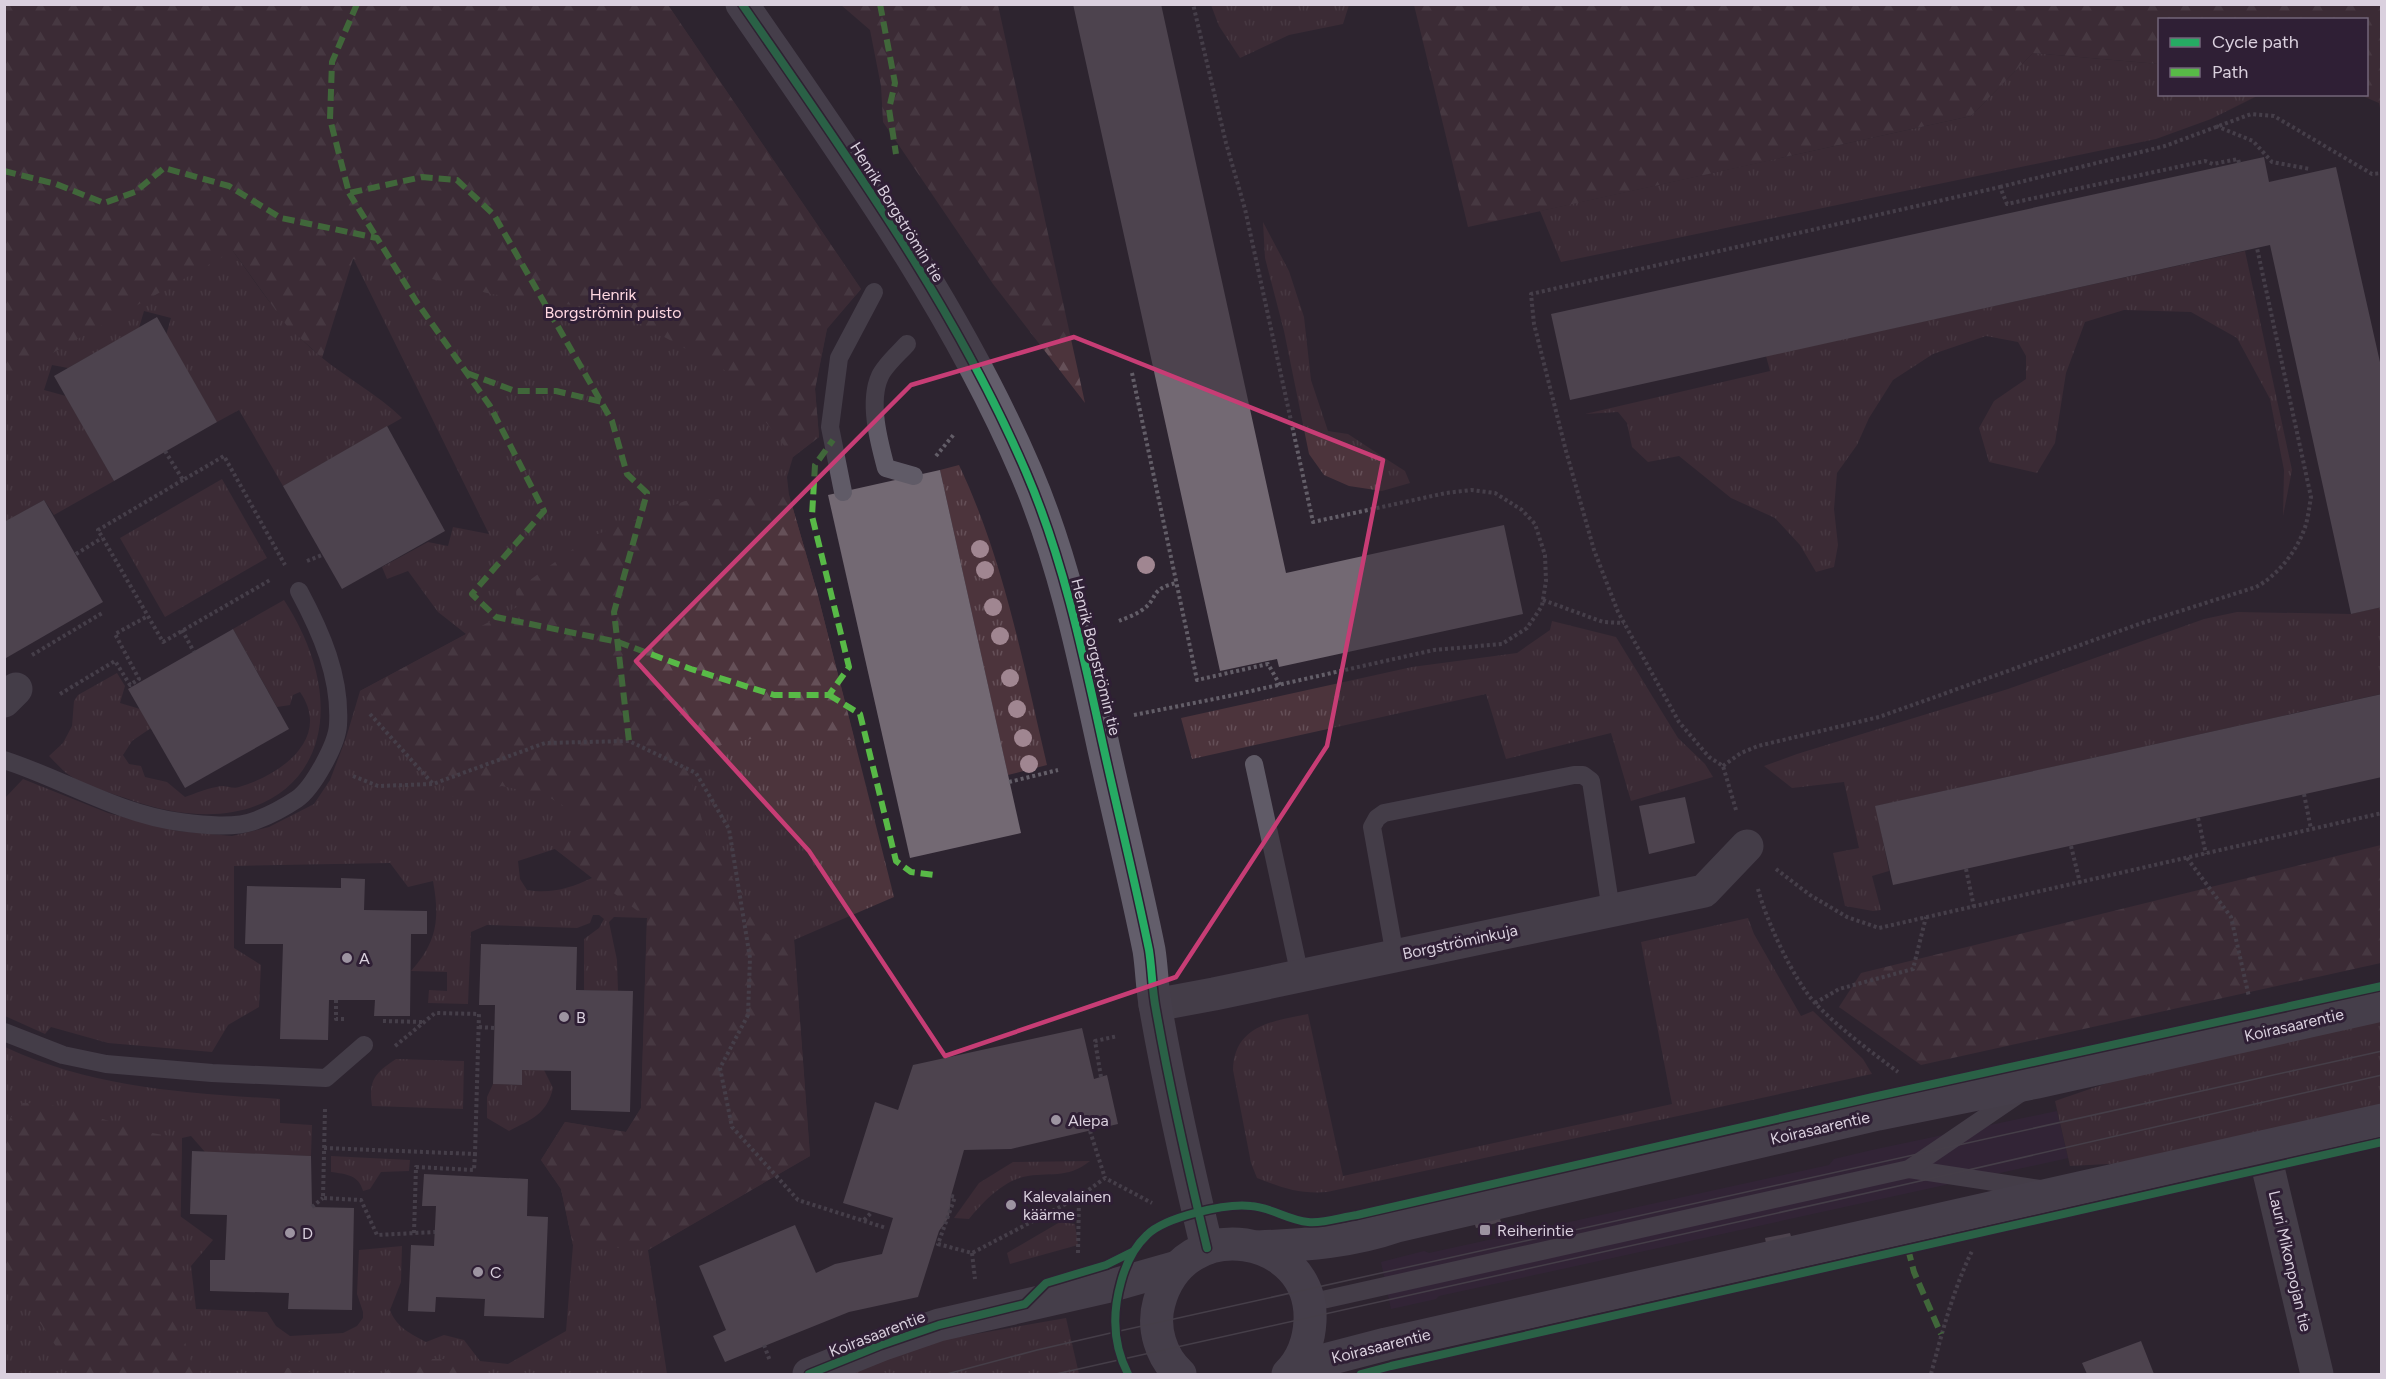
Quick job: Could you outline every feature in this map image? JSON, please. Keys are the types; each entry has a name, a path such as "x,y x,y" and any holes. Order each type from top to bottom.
{"main road":[{"name":"Henrik Borgströmin tie","path":"742,4 844,152 904,246 973,362 1026,473 1060,567 1099,724 1149,953 1155,1005 1187,1166 1207,1248"},
{"name":"Koirasaarentie","path":"1207,1248 1224,1244 1258,1247 1325,1244 1362,1237 1397,1226 1878,1114 2037,1082 2382,1005"},
{"name":"Koirasaarentie","path":"1291,1371 1397,1342 2382,1120"},
{"path":"1258,1247 1277,1256 1293,1271 1309,1303 1310,1330 1301,1357 1291,1371"},
{"path":"1180,1374 1162,1350 1157,1323 1161,1293 1177,1267 1191,1255 1207,1248"},
{"name":"Koirasaarentie","path":"809,1374 939,1325 1110,1286 1177,1267"}],"street":[{"name":"Borgströminkuja","path":"1155,1005 1704,891 1747,846"},
{"name":"Lauri Mikonpojan tie","path":"2264,1147 2317,1374"}],"lane":[{"path":"843,492 830,427 839,358 874,292"},
{"path":"907,344 880,376 875,400 877,437 886,468 914,476"},
{"path":"4,760 116,806 177,822 216,826 255,821 299,798 325,764 338,726 334,673 318,628 299,591"},
{"path":"1254,764 1300,976"},
{"path":"1395,956 1372,826 1384,813 1583,775 1591,781 1611,910"},
{"path":"4,1032 63,1055 106,1064 212,1073 326,1078 364,1046"},
{"path":"1909,1169 2037,1082"},
{"path":"1309,1303 1909,1169 2065,1192"}],"path":[{"path":"1099,724 1434,650 1502,644 1527,628 1542,606 1546,581 1545,555 1535,525 1522,510 1495,493 1471,490 1446,493 1313,522 1245,209 1226,143 1193,4"},
{"path":"1906,1077 1873,1053 1815,1003 1795,974 1762,906 1723,766 1708,757 1679,722 1624,623 1587,528 1534,324 1531,294 2000,187 2165,146 2251,114 2274,116 2372,174 2382,172"},
{"path":"2215,126 2253,141 2272,162 2310,169"},
{"path":"2000,187 2007,204 2205,161 2213,164 2238,159 2239,163"},
{"path":"1723,766 1741,753 1758,746 1879,717 2139,624 2256,587 2271,579 2292,552 2305,530 2311,498 2257,248"},
{"path":"1132,373 1197,680 1268,664 1280,685"},
{"path":"165,451 183,480"},
{"path":"278,575 163,642 98,530 224,456 287,570"},
{"path":"76,554 102,538"},
{"path":"1119,621 1144,609 1155,592 1164,586 1177,583"},
{"path":"1543,600 1603,622 1624,623"},
{"path":"16,683 30,656 104,612"},
{"path":"60,694 115,661 130,685 139,679 115,634 148,616"},
{"path":"182,630 194,652"},
{"path":"334,673 433,784"},
{"path":"325,764 378,786 433,784 545,743 629,741 696,773 729,829 750,957 748,1015 720,1068 732,1127 798,1200 886,1228"},
{"path":"1009,782 1058,770"},
{"path":"2304,794 2311,829"},
{"path":"1747,846 1810,895 1847,917 1879,928 2382,813"},
{"path":"2198,818 2205,854"},
{"path":"2071,846 2080,883"},
{"path":"2187,858 2231,917 2250,1001"},
{"path":"1966,869 1974,907"},
{"path":"1815,1003 1839,989 1913,969 1926,917"},
{"path":"414,1233 416,1167 474,1170 479,1014 443,1013"},
{"path":"479,1028 494,1028"},
{"path":"1101,1077 1095,1041 1118,1036"},
{"path":"1092,1073 1099,1072"},
{"path":"323,1198 326,1078"},
{"path":"1090,1131 1105,1178 1152,1203"},
{"path":"324,1148 475,1154"},
{"path":"951,1196 955,1197 938,1244 972,1253 1079,1197 1105,1178"},
{"path":"1078,1262 1079,1197"},
{"path":"312,1207 323,1198 361,1200 377,1235 435,1232"},
{"path":"864,1220 872,1212"},
{"path":"1931,1374 1941,1334 1977,1241"},
{"path":"972,1253 975,1283"},
{"path":"764,1346 770,1361"}],"highlighted area":[{"path":"1074,337 1383,460 1327,746 1176,977 945,1056 809,851 636,661 911,385"}],"shaded area":[{"name":"Reiherintie","path":"2057,1111 2068,1158 1439,1296 1436,1299 1391,1309 1381,1262 1829,1165 1834,1159 1872,1150"}],"green space":[{"path":"5,4 668,5 861,289 827,329 815,389 819,437 793,457 726,371 617,311 491,294 353,259 322,358 287,326 233,251 5,380"},
{"name":"Henrik Borgströmin puisto","path":"4,5 668,5 861,289 827,328 815,389 819,437 793,457 787,477 789,495 817,592 894,897 794,940 810,1156 648,1250 667,1374 5,1374 5,1047 38,1061 106,1080 174,1091 280,1099 280,1123 312,1125 311,1156 205,1152 191,1136 182,1138 180,1216 213,1240 191,1266 196,1309 267,1312 276,1326 290,1336 343,1333 357,1326 363,1318 357,1294 359,1250 402,1246 401,1282 390,1310 400,1325 426,1342 444,1335 464,1340 480,1361 508,1364 566,1331 573,1245 561,1189 541,1160 565,1122 626,1132 641,1108 647,918 614,917 609,922 617,960 618,991 584,990 584,939 599,928 604,919 599,915 593,915 590,923 577,928 487,925 471,932 468,1004 428,1003 429,990 447,991 447,972 411,971 426,950 434,929 436,907 433,881 408,887 390,863 234,866 234,948 261,965 259,1007 228,1025 212,1052 108,1043 51,1027 45,1034 5,1016 5,798 23,779 108,813 178,831 232,836 269,827 314,804 330,780 360,691 466,634 438,612 408,571 387,579 382,567 428,542 448,546 453,527 489,534 324,199 233,251 274,307 308,345 402,418 283,486 239,410 217,422 166,335 171,318 144,311 139,328 68,368 52,365 44,390 66,396 114,481 54,515 44,500 5,522","holes":["555,849 592,878 561,889 527,890 520,879 518,861"]},
{"path":"841,5 998,5 1085,403 993,284 883,122 881,86 870,30"},
{"path":"1211,5 1349,5 1343,24 1289,35 1240,58 1219,26"},
{"path":"1414,5 2381,5 2381,113 2379,103 2362,96 2368,96 2368,18 2158,18 2158,64 2033,53 1971,116 1468,227"},
{"path":"2033,53 2158,64 2158,96 2257,96 2211,119 2156,139 1561,262 1540,211 1971,116"},
{"path":"1263,222 1289,271 1304,317 1311,380 1328,431 1348,434 1405,471 1410,483 1382,491 1349,486 1324,475 1309,454 1284,331 1265,258"},
{"path":"2245,251 2292,470 2283,516 2284,470 2270,399 2237,338 2191,312 2124,310 2085,322 2066,373 2055,443 2037,473 1989,462 1979,428 1994,401 2026,379 2026,356 2018,342 1986,336 1933,354 1893,380 1869,418 1857,445 1837,473 1834,509 1838,545 1834,567 1816,572 1800,545 1775,518 1731,498 1679,456 1648,462 1632,447 1627,423 1618,412 1585,414 1770,371 1766,356"},
{"path":"959,465 975,501 1011,612 1047,765 1008,775 940,470"},
{"path":"222,479 267,558 165,617 120,538"},
{"path":"789,495 817,592 855,741 790,731 721,745 692,784 707,838 767,934 794,940 810,1156 648,1250 573,1245 561,1189 541,1160 565,1122 626,1132 641,1108 647,918 555,849 580,831 569,809 547,796 502,786 452,797 421,756 360,691 517,607 516,590 590,537 685,501"},
{"path":"284,600 310,651 320,699 317,740 300,774 271,799 232,812 184,813 128,799 89,785 69,775 49,756 63,743 72,726 74,701 78,695 117,673 125,686 120,703 140,709 151,728 132,741 123,755 129,764 141,766 145,777 167,782 185,797 221,786 239,787 271,774 297,752 306,739 310,725 308,709 300,692 293,695 290,705 277,707 233,629"},
{"path":"2381,607 2381,694 1876,806 1889,871 1872,876 1881,910 1873,911 1845,906 1833,853 1859,848 1844,782 1792,788 1764,766 2008,689 2204,619 2237,612 2351,614"},
{"path":"1552,621 1616,637 1678,738 1705,764 1713,777 1631,801 1611,733 1506,759 1486,694 1192,759 1181,718 1412,667 1517,653 1550,630"},
{"path":"2381,845 2381,963 1921,1065 1839,1007 1861,973"},
{"path":"1748,918 1754,934 1801,1016 1813,1011 1863,1059 1872,1074 1327,1192 1291,1189 1257,1178 1251,1163 1233,1070 1235,1055 1240,1044 1257,1028 1308,1014 1343,1176 1672,1104 1641,942"},
{"path":"2381,1019 2381,1107 2128,1163 2070,1166 2055,1101 2119,1079"},
{"path":"396,1059 464,1061 463,1109 372,1106 372,1083 378,1073"},
{"path":"522,1070 544,1070 553,1088 543,1110 509,1131 487,1118 487,1097 493,1084 522,1085"},
{"path":"23,1103 51,1105 137,1130 182,1138 179,1323 195,1374 75,1374 5,1272 5,1152 9,1120"},
{"path":"331,1156 410,1160 409,1171 381,1172 370,1189 363,1191 355,1178 331,1172"},
{"path":"1090,1161 1073,1171 1033,1175 1015,1180 993,1194 969,1219 954,1218 979,1183 1013,1162"},
{"path":"1060,1222 1075,1224 1078,1245 1010,1264 1007,1253"},
{"path":"1066,1318 1079,1374 841,1374 936,1341"},
{"path":"416,1359 462,1359 473,1374 383,1374 389,1369"},
{"path":"283,1367 311,1372 314,1374 260,1374"}],"building":[{"path":"1073,4 1161,4 1286,573 1504,525 1523,614 1279,667 1277,659 1220,671"},
{"path":"2264,157 2269,182 2336,167 2382,371 2382,607 2351,614 2270,245 1570,400 1551,314"},
{"path":"157,317 217,422 114,481 54,376"},
{"path":"387,426 445,531 342,589 283,486"},
{"path":"940,470 1021,833 910,858 828,495"},
{"path":"44,500 103,602 6,658 4,655 4,522"},
{"path":"233,629 289,729 185,788 128,689"},
{"path":"2382,694 2382,777 1893,885 1875,806"},
{"path":"1685,797 1695,843 1649,854 1639,806"},
{"name":"A","path":"341,878 365,879 364,910 427,911 427,934 411,934 410,1016 374,1016 375,1000 329,1000 328,1040 280,1039 283,944 245,944 247,886 341,888"},
{"name":"B","path":"481,944 577,947 576,990 633,991 630,1112 571,1110 571,1071 522,1070 522,1085 493,1084 495,1005 479,1005"},
{"path":"1082,1028 1094,1079 1107,1075 1118,1124 1011,1149 964,1150 951,1196 949,1217 939,1231 918,1297 849,1312 725,1362 713,1336 726,1330 699,1266 795,1225 816,1273 835,1264 882,1254 893,1218 843,1203 875,1102 898,1110 913,1065"},
{"name":"D","path":"192,1151 311,1156 312,1207 354,1208 352,1310 288,1309 289,1293 210,1291 210,1260 225,1260 227,1215 190,1214"},
{"name":"C","path":"424,1174 528,1179 527,1216 548,1217 544,1318 484,1316 485,1299 436,1297 435,1312 408,1311 411,1245 434,1246 436,1206 422,1206"},
{"path":"1498,1212 1501,1222 1476,1228 1473,1218"},
{"path":"1790,1233 1793,1243 1767,1248 1765,1238"},
{"path":"2141,1341 2154,1374 2087,1374 2082,1363"}],"tram line":[{"path":"947,1374 1115,1332 2382,1051"},
{"path":"1056,1374 1894,1187 2382,1075"}],"marked path":[{"path":"357,4 332,62 330,119 349,193 422,177 457,180 494,215 612,421 627,474 647,493 614,612 629,741"},
{"path":"880,4 895,83 889,109 896,154"},
{"path":"4,171 56,184 104,203 135,192 164,168 229,186 281,218 377,238 416,301 490,406 544,511 472,594 496,617 618,642 691,669 774,695 829,695 849,667 812,516 815,465 833,440"},
{"path":"349,193 377,238"},
{"path":"467,373 515,391 556,391 602,402"},
{"path":"829,695 860,714 896,861 911,872 935,875"},
{"path":"1908,1249 1914,1272 1941,1334"}],"cycle path":[{"path":"742,4 896,231 932,290 997,410 1039,505 1071,606 1088,676 1144,924 1167,1070 1207,1248"},
{"path":"1128,1374 1119,1352 1115,1318 1125,1268 1134,1251 1147,1235 1167,1222 1181,1217 1212,1209 1240,1206 1258,1207 1308,1222 1332,1220 1873,1097 2382,986"},
{"path":"1361,1374 2382,1142"},
{"path":"809,1374 939,1325 1025,1304 1046,1283 1106,1265 1132,1252"}],"place":[{"name":"A","path":"347,958"},
{"name":"B","path":"564,1017"},
{"name":"Alepa","path":"1056,1120"},
{"name":"Kalevalainen käärme","path":"1011,1205"},
{"name":"Reiherintie","path":"1485,1230"},
{"name":"D","path":"290,1233"},
{"name":"C","path":"478,1272"}]}
